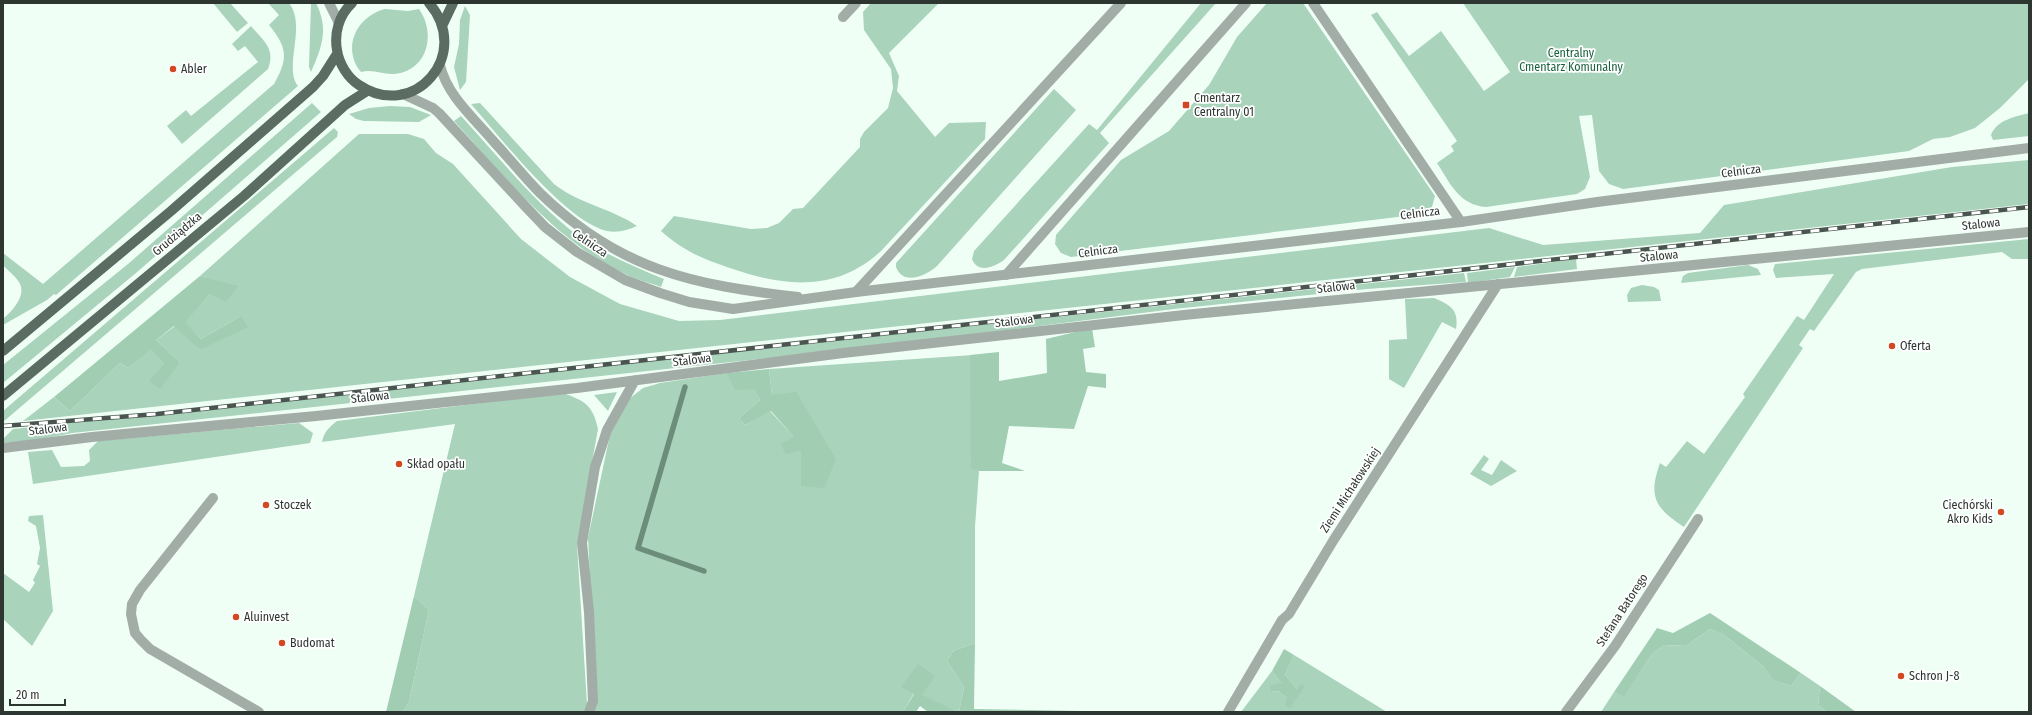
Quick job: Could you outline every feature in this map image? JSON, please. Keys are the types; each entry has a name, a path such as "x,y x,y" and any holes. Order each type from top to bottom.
{"main road":[{"path":"352,3 347,7 338,23 336,44 337,54 343,69 354,82 367,91 385,96 403,94 423,85 431,78 440,65 444,52 445,38 443,24 430,3"},
{"path":"443,24 453,3"},
{"name":"Grudziądzka","path":"3,351 165,216 313,87 323,76 337,54"},
{"name":"Grudziądzka","path":"3,396 244,196 345,105 367,91"}],"street":[{"path":"329,3 338,23"},
{"path":"843,17 856,3"},
{"path":"856,292 1121,3"},
{"path":"1006,275 1246,3"},
{"path":"1312,3 1461,222"},
{"name":"Celnicza","path":"440,65 442,74 452,94 539,192 578,225 606,245 635,260 668,273 700,282 747,292 812,299"},
{"name":"Celnicza","path":"403,94 433,108 439,113 545,226 577,252 625,280 689,302 733,309 856,292 1461,222 1597,202 2029,148"},
{"name":"Stalowa","path":"3,448 92,436 324,415 635,380 843,354 1184,315 2029,232"},
{"name":"Ziemi Michałowskiej","path":"1228,712 1282,620 1289,614 1337,534 1498,284"},
{"path":"589,712 593,701 589,612 582,543 596,467 607,430 635,380"},
{"path":"213,498 140,590 132,604 132,622 135,633 150,649 259,712"},
{"name":"Stefana Batorego","path":"1566,712 1615,646 1698,520"}],"green space":[{"path":"213,3 230,3 248,23 237,32"},
{"path":"268,3 289,3 294,12 296,34 293,68 294,78 298,86 56,295 54,294 47,300 3,325 3,319 14,308 20,299 21,289 17,279 3,265 3,253 43,284 274,84 282,67 284,54 280,40 269,25 279,15"},
{"path":"311,3 316,3 320,12 323,30 321,46 311,72 309,67"},
{"path":"871,3 939,3 889,53 899,76 897,91 935,137 949,123 986,122 985,139 881,251 864,264 847,274 810,282 772,280 752,275 703,258 686,250 661,231 674,216 751,229 767,228 779,223 793,209 803,208 860,147 860,139 864,132 888,108 893,88 891,69 864,30 863,12"},
{"path":"1201,3 1216,3 1100,133 1109,143 1004,260 996,265 986,268 982,268 975,264 972,259 974,251 1089,124 1097,130"},
{"path":"1267,3 1303,3 1435,196 1432,207 1422,214 1071,257 1061,253 1055,244 1056,235 1121,160 1169,131 1209,85 1237,37"},
{"name":"Centralny Cmentarz Komunalny","path":"1463,3 2029,3 2029,79 2000,108 1975,128 1950,137 1933,139 1909,151 1623,189 1609,184 1599,171 1592,115 1579,116 1590,177 1585,189 1577,194 1486,207 1469,202 1456,192 1437,163 1454,151 1451,146 1457,141 1371,15 1377,12 1409,56 1441,31 1484,91 1510,72"},
{"path":"465,6 470,15 466,82 460,90 454,67 459,44 460,20"},
{"path":"385,9 408,11 419,9 427,30 428,40 425,50 421,60 414,67 404,72 388,74 369,71 361,72 355,63 352,53 352,43 355,34 367,18"},
{"path":"251,26 267,45 269,50 270,62 268,69 182,144 167,126 186,110 191,116 258,62 245,46 238,51 232,44"},
{"path":"1054,89 1076,110 937,266 921,276 909,278 899,273 896,263"},
{"path":"312,103 321,112 136,273 3,383 3,365 128,264"},
{"path":"480,103 554,184 564,191 617,215 637,226 623,231 607,231 591,224 573,212 534,176 471,104"},
{"path":"390,106 410,107 431,115 419,122 364,121 356,119 349,114 369,108"},
{"path":"2029,113 2029,136 1993,140 1991,135 1997,126 2007,120"},
{"path":"461,116 518,180 564,224 580,237 610,255 664,279 661,287 629,276 603,262 579,246 556,227 534,208 454,121"},
{"path":"334,128 338,132 337,137 3,422 3,411"},
{"path":"359,134 408,134 424,139 436,153 453,164 521,239 570,277 620,304 679,321 720,320 1489,228 1543,245 1700,233 1724,205 1952,167 2029,160 2029,204 23,421 54,397 70,411 120,363 128,368 151,348 164,364 180,362 156,340 175,326 199,350 241,316 201,339 184,322 210,294 237,287 200,276"},
{"path":"2029,239 2029,259 2012,259 2002,252 1862,269 1856,272 1814,331 1810,329 1799,345 1803,348 1684,527 1666,514 1660,507 1655,493 1655,485 1656,475 1660,463 1666,467 1687,441 1704,454 1745,397 1743,394 1797,316 1804,320 1834,274 1776,278 1773,270 1775,264"},
{"path":"1576,259 1577,269 1514,277 1517,267"},
{"path":"1748,265 1758,269 1761,275 1681,283 1683,276 1688,273"},
{"path":"1515,267 1510,277 1468,283 1467,273"},
{"path":"1464,273 1466,282 1367,289 1174,309 907,343 72,433 42,439 3,443 3,439 13,429"},
{"path":"200,276 238,286 226,302 210,294 185,322 201,339 241,316 248,327 199,350 174,326 156,340 180,362 160,389 149,381 164,364 151,349 128,368 120,363 70,411 54,397"},
{"path":"1642,285 1654,287 1659,290 1661,301 1628,302 1627,295 1631,288"},
{"path":"1434,298 1445,303 1455,313 1457,322 1456,329 1442,322 1404,388 1389,379 1389,340 1407,339 1405,299"},
{"path":"1092,328 1095,347 1083,349 1086,372 1106,374 1106,388 1088,386 1074,429 1009,426 1002,463 1025,471 979,471 971,469 970,355 999,352 999,381 1047,373 1046,339"},
{"path":"973,355 971,468 979,471 975,527 975,643 953,651 947,661 964,687 959,712 901,687 914,693 903,712 592,712 596,702 588,538 611,430 629,399 643,388 660,383 727,373 756,389 760,400 739,418 745,425 770,411 795,438 786,455 801,449 824,488 772,395 769,369"},
{"path":"769,369 772,395 796,392 836,459 824,488 801,486 801,450 786,455 781,444 794,437 771,411 745,425 739,418 760,400 755,389 735,390 727,373"},
{"path":"617,392 608,411 594,395"},
{"path":"563,393 577,399 591,409 598,429 577,545 587,704 584,712 403,712 409,702 429,610 414,596 455,424 322,442 324,435 337,421"},
{"path":"299,423 313,433 310,443 33,484 28,452 52,450 61,467 84,466 90,461 89,450 98,441"},
{"path":"1484,455 1489,459 1481,470 1492,475 1501,460 1517,471 1491,486 1470,474"},
{"path":"43,515 53,611 32,646 3,619 3,573 29,592 35,583 33,580 40,566 37,564 40,548 36,526 28,521 29,516"},
{"path":"414,596 429,610 409,702 403,712 386,712"},
{"path":"1710,613 1801,673 1791,686 1774,680 1764,667 1724,635 1710,629 1686,646 1664,645 1652,654 1624,696 1614,692 1657,628 1673,633"},
{"path":"1710,629 1724,635 1764,667 1775,680 1791,686 1801,673 1820,686 1818,705 1827,712 1601,712 1614,692 1624,695 1652,654 1664,645 1686,646"},
{"path":"975,643 974,709 1084,711 959,712 964,687 947,661 953,651"},
{"path":"1284,649 1294,655 1285,675 1297,689 1301,684 1305,686 1290,708 1285,705 1287,698 1278,691 1271,692 1270,686 1281,683 1272,671"},
{"path":"1294,655 1387,712 1241,712 1272,671 1281,683 1271,692 1278,691 1287,698 1297,689 1285,675"},
{"path":"918,664 935,676 922,695 959,712 928,712 920,706 916,712 903,712 914,694 901,687"},
{"path":"1820,686 1856,712 1827,712 1818,705"}],"waterway":[{"path":"685,387 638,548 704,571"}],"railway":[{"path":"3,426 157,414 2029,207"}],"place":[{"name":"Abler","path":"173,69"},
{"name":"Cmentarz Centralny 01","path":"1186,105"},
{"name":"Oferta","path":"1892,346"},
{"name":"Skład opału","path":"399,464"},
{"name":"Stoczek","path":"266,505"},
{"name":"Ciechórski Akro Kids","path":"2001,512"},
{"name":"Aluinvest","path":"236,617"},
{"name":"Budomat","path":"282,643"},
{"name":"Schron J-8","path":"1901,676"}]}
